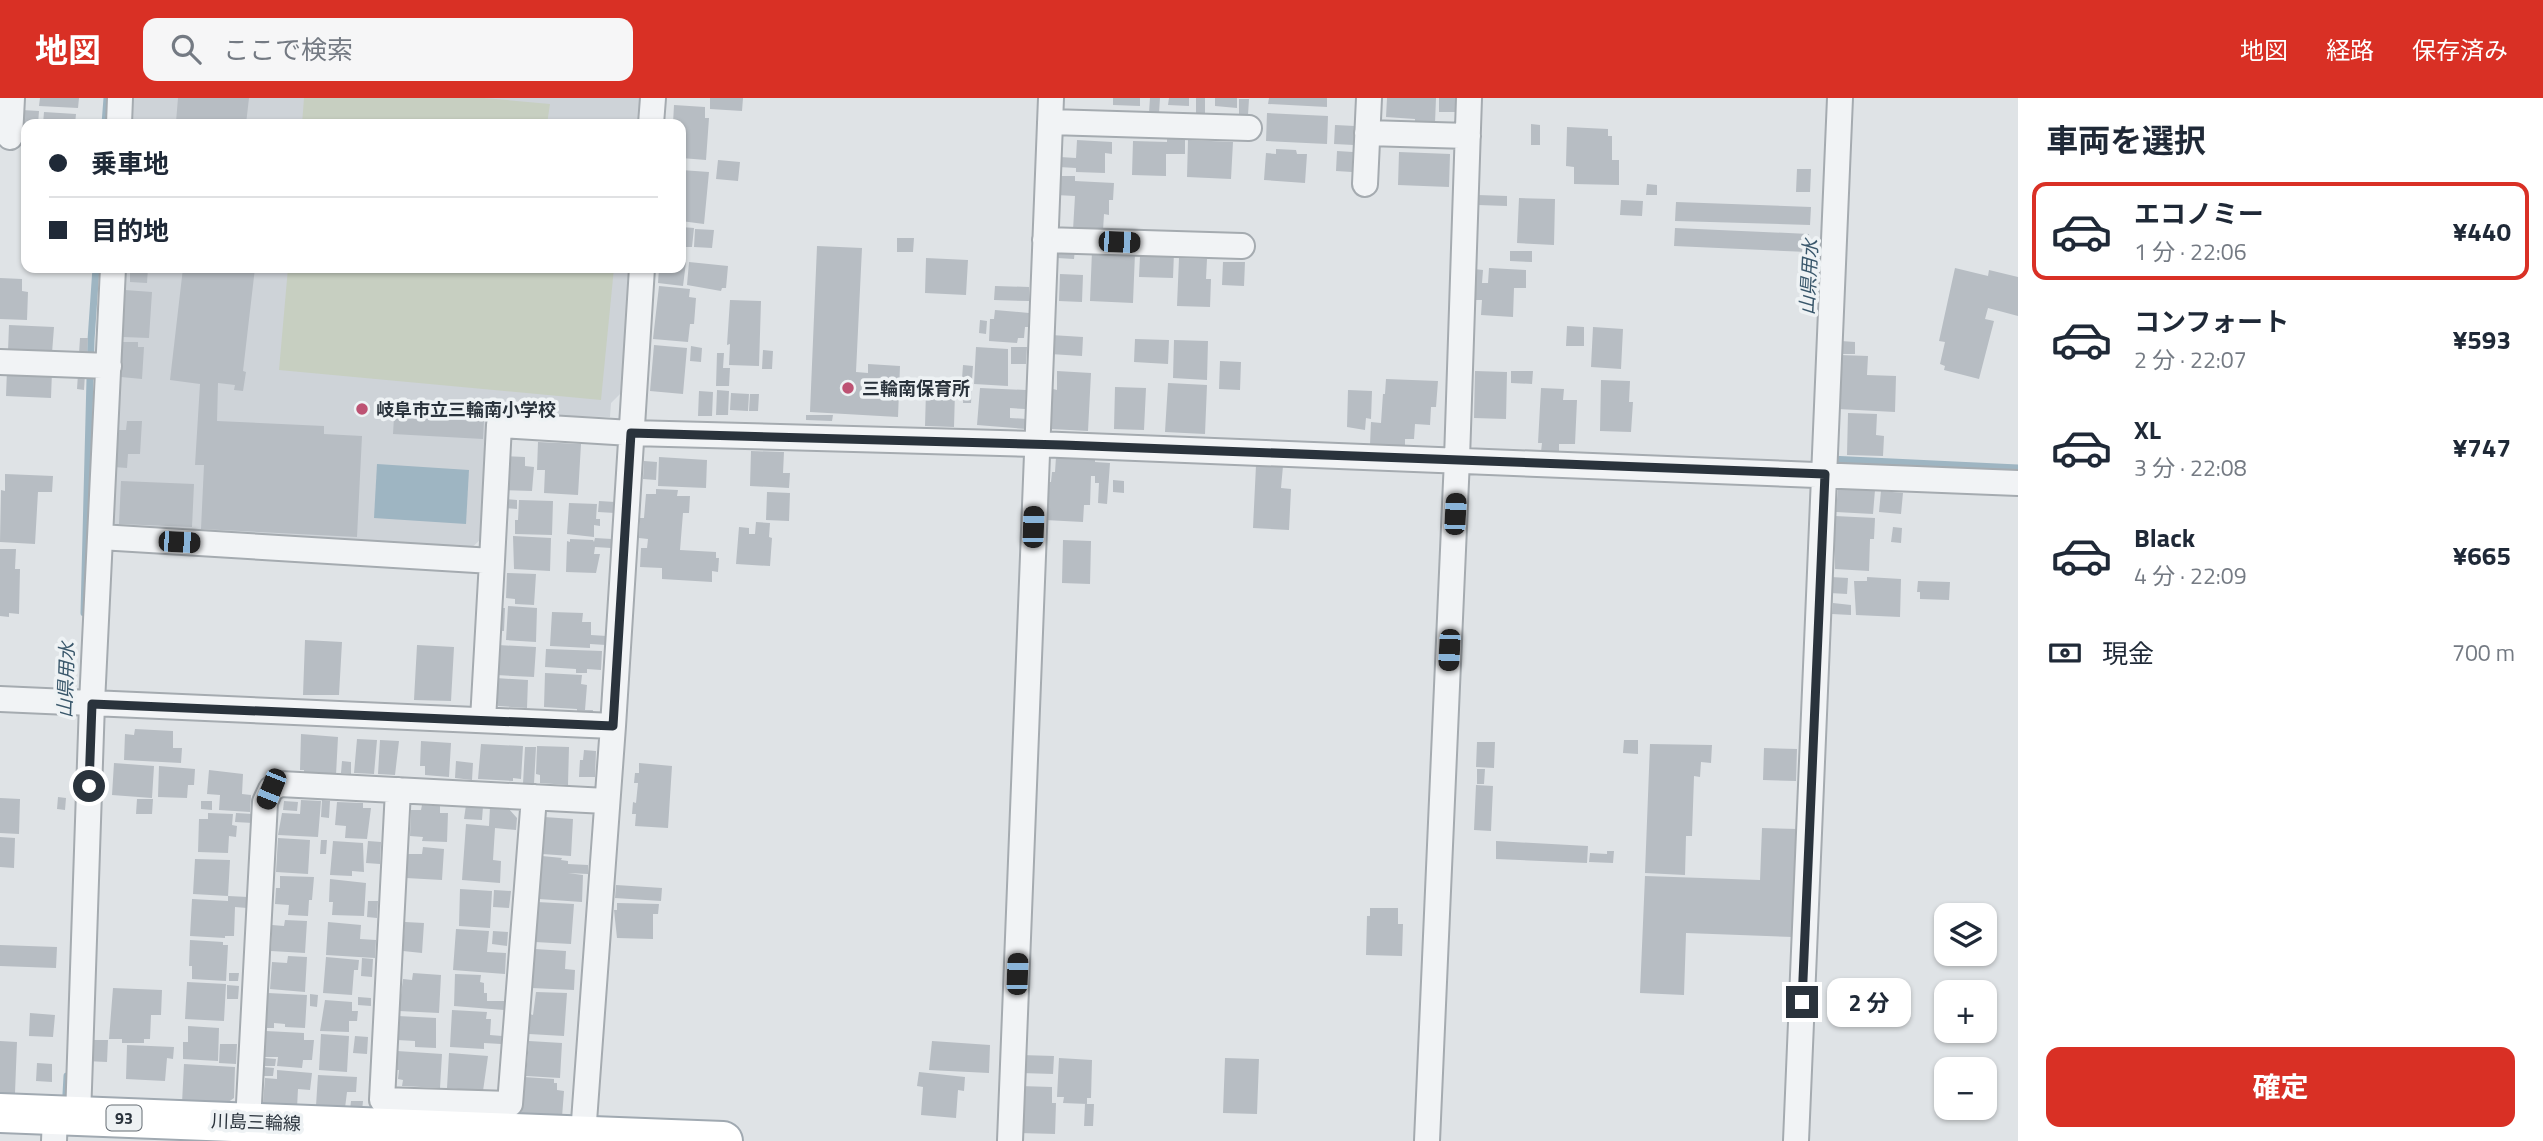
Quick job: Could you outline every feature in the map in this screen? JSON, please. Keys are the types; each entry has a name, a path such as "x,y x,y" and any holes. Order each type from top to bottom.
{"main road":[{"name":"川島三輪線","path":"0,1113 62,1125 248,1122 723,1141"}],"street":[{"path":"10,136 12,98"},
{"path":"119,119 120,98"},
{"path":"651,119 653,98"},
{"path":"1365,184 1369,98"},
{"path":"1427,1141 1457,459 1469,98"},
{"path":"1796,1141 1840,98"},
{"path":"1010,1141 1051,110 1249,128"},
{"path":"1367,133 1468,136"},
{"path":"1045,240 1242,246"},
{"path":"62,1125 83,704 100,537 113,273"},
{"path":"583,1135 613,726 642,273"},
{"path":"0,362 109,366"},
{"path":"483,720 499,425 631,433 1457,459 2018,483"},
{"path":"100,537 492,562"},
{"path":"0,699 613,726"},
{"path":"248,1122 265,802 271,789 280,784 606,801"},
{"path":"398,790 382,1100 510,1104 534,797"}],"shaded area":[{"path":"130,98 645,98 643,119 128,119"},
{"path":"304,98 484,98 550,104 548,119 302,119"},
{"name":"岐阜市立三輪南小学校","path":"120,273 631,273 621,393 611,403 610,417 489,415 480,540 468,551 106,524"},
{"path":"288,273 614,273 601,400 279,370"}],"water":[{"path":"377,464 469,470 466,524 374,518"}],"building":[{"path":"40,98 79,98 78,108 39,106"},
{"path":"178,98 249,98 247,119 176,119"},
{"path":"710,98 743,98 742,111 710,109"},
{"path":"1113,98 1140,98 1140,106 1113,105"},
{"path":"1150,98 1160,98 1159,113 1149,113"},
{"path":"1169,98 1189,98 1189,106 1168,105"},
{"path":"1196,98 1205,98 1205,114 1196,113"},
{"path":"1215,98 1237,98 1237,108 1215,106"},
{"path":"1269,98 1327,98 1327,107 1268,104"},
{"path":"1387,98 1436,98 1435,123 1386,117"},
{"path":"1439,98 1456,98 1456,112 1439,112"},
{"path":"1239,99 1249,99 1248,115 1239,114"},
{"path":"674,105 705,107 705,118 709,118 706,160 686,158 686,119 673,119"},
{"path":"22,110 39,111 38,119 22,119"},
{"path":"44,112 76,114 76,119 43,119"},
{"path":"1267,113 1328,116 1327,144 1266,141"},
{"path":"1531,124 1540,125 1540,145 1531,145"},
{"path":"1335,125 1355,126 1354,145 1334,144"},
{"path":"1567,127 1608,129 1608,136 1612,136 1612,160 1619,160 1619,185 1574,184 1574,167 1566,166"},
{"path":"1167,139 1185,139 1185,154 1166,154 1166,176 1132,175 1133,141 1167,142"},
{"path":"1077,140 1112,142 1112,154 1105,153 1105,173 1076,172 1076,168 1059,167 1060,157 1076,158"},
{"path":"1188,140 1233,142 1231,179 1187,177"},
{"path":"1276,149 1296,150 1297,154 1307,154 1305,183 1264,180 1266,153 1276,154"},
{"path":"1337,151 1353,152 1352,172 1336,171"},
{"path":"1399,152 1450,154 1449,187 1398,185"},
{"path":"718,160 740,162 738,181 716,179"},
{"path":"1797,169 1811,169 1810,192 1796,192"},
{"path":"686,170 709,172 704,224 686,222"},
{"path":"1057,176 1075,176 1075,181 1114,183 1113,200 1109,200 1109,215 1104,214 1103,231 1073,230 1075,196 1056,195"},
{"path":"1647,184 1657,185 1657,195 1646,195"},
{"path":"1478,195 1507,196 1507,206 1478,205"},
{"path":"1519,198 1555,199 1554,245 1517,243"},
{"path":"1621,200 1643,201 1642,216 1620,215"},
{"path":"1676,202 1811,207 1810,225 1675,221"},
{"path":"686,227 694,228 692,247 686,247"},
{"path":"1675,228 1809,234 1808,252 1674,246"},
{"path":"695,229 714,230 712,248 694,247"},
{"path":"897,238 914,238 913,252 897,252"},
{"path":"817,246 862,248 856,372 868,373 868,364 900,366 898,417 810,412"},
{"path":"1057,249 1075,249 1074,259 1057,258"},
{"path":"1092,251 1135,253 1133,303 1090,301"},
{"path":"1159,251 1174,252 1173,278 1139,277 1140,256 1159,257"},
{"path":"1510,251 1532,251 1532,262 1510,261"},
{"path":"926,258 968,260 966,295 925,293"},
{"path":"1179,258 1207,259 1206,279 1211,279 1210,307 1177,306"},
{"path":"689,262 728,266 726,288 721,291 687,285"},
{"path":"1223,262 1245,262 1244,286 1222,285"},
{"path":"1489,268 1526,270 1526,288 1514,288 1513,317 1481,315 1482,300 1474,300 1474,269 1483,270 1482,283 1488,283"},
{"path":"1955,268 1988,276 1989,270 2018,277 2018,316 1988,308 1985,319 1994,321 1979,379 1944,370 1945,366 1940,364 1945,342 1939,341"},
{"path":"130,273 148,273 147,283 130,282"},
{"path":"182,273 254,273 243,391 234,390 235,385 218,383 217,421 324,426 324,434 362,436 357,537 201,529 204,465 195,465 200,384 170,380"},
{"path":"659,273 685,273 683,286 658,283"},
{"path":"1060,274 1083,275 1082,302 1059,301"},
{"path":"0,278 22,279 22,291 28,292 27,320 0,319"},
{"path":"659,286 690,289 689,297 696,298 694,324 690,324 688,342 653,339"},
{"path":"995,286 1029,287 1029,301 994,300"},
{"path":"125,290 152,292 149,338 123,337"},
{"path":"730,300 761,301 759,366 729,365 730,344 727,345"},
{"path":"995,310 1029,313 1024,338 1018,338 1017,343 989,341 990,319 994,319"},
{"path":"980,320 987,321 986,334 979,333"},
{"path":"9,325 54,327 52,353 8,351"},
{"path":"1567,326 1584,327 1584,346 1566,346"},
{"path":"1593,327 1623,329 1621,369 1591,367"},
{"path":"1051,335 1083,337 1082,356 1050,354"},
{"path":"80,338 88,338 87,354 79,354"},
{"path":"1135,339 1169,340 1168,364 1134,362"},
{"path":"1174,340 1208,341 1207,380 1173,378"},
{"path":"1841,341 1855,342 1855,354 1840,354"},
{"path":"122,342 138,342 138,347 144,347 142,379 121,377"},
{"path":"654,345 687,348 683,394 650,391"},
{"path":"691,346 702,348 701,362 690,361"},
{"path":"976,347 1008,349 1008,386 974,384"},
{"path":"1011,347 1027,347 1026,364 1011,364"},
{"path":"763,350 773,351 772,369 762,369"},
{"path":"717,353 724,353 723,368 730,368 729,386 716,386"},
{"path":"1840,355 1868,356 1867,375 1896,376 1895,412 1838,409"},
{"path":"1220,361 1241,362 1240,390 1219,389"},
{"path":"963,365 973,366 972,380 962,379"},
{"path":"7,369 52,371 51,398 6,396"},
{"path":"1057,371 1091,373 1088,431 1051,429 1053,389 1057,390"},
{"path":"1475,371 1507,372 1506,419 1474,418"},
{"path":"1511,371 1533,371 1532,384 1511,383"},
{"path":"78,374 85,374 84,390 77,389"},
{"path":"1386,379 1438,381 1436,407 1431,407 1430,425 1415,424 1414,439 1405,439 1405,446 1370,445 1371,422 1381,423"},
{"path":"1601,380 1630,381 1629,402 1633,402 1631,432 1600,431"},
{"path":"1168,383 1207,385 1205,434 1165,432"},
{"path":"964,386 972,386 971,403 963,403"},
{"path":"1115,387 1146,388 1144,430 1114,429"},
{"path":"980,388 1026,390 1025,409 1010,408 1010,418 1027,419 1026,429 977,425"},
{"path":"1541,388 1564,389 1563,400 1577,400 1575,444 1559,444 1559,453 1541,452 1542,443 1538,443"},
{"path":"717,390 729,391 728,415 716,415"},
{"path":"1348,390 1372,391 1371,419 1366,418 1365,430 1347,427"},
{"path":"699,391 713,392 712,416 698,416"},
{"path":"926,391 955,392 954,427 925,426"},
{"path":"731,393 749,394 748,411 730,410"},
{"path":"750,394 759,394 758,411 749,411"},
{"path":"434,402 456,402 455,411 433,410"},
{"path":"1848,413 1877,414 1876,435 1884,436 1883,456 1847,455"},
{"path":"806,415 833,415 832,421 806,420"},
{"path":"394,417 484,421 483,439 393,434"},
{"path":"127,421 142,421 140,454 128,454 127,468 114,467 116,430 126,430"},
{"path":"538,442 581,444 578,495 544,493 545,470 537,470"},
{"path":"751,451 784,452 783,473 790,473 789,488 750,486"},
{"path":"505,456 525,457 525,466 534,467 532,491 504,490"},
{"path":"659,457 707,460 706,488 658,486"},
{"path":"1056,457 1095,459 1095,462 1110,463 1107,504 1098,503 1099,483 1095,483 1095,476 1091,476 1090,505 1084,505 1083,522 1045,520 1048,482 1051,482 1052,472 1055,472"},
{"path":"644,461 657,462 656,480 643,479"},
{"path":"1256,465 1283,466 1281,488 1291,489 1289,530 1253,528"},
{"path":"5,474 53,476 52,492 38,492 35,544 0,542 1,490 5,491"},
{"path":"1113,480 1124,481 1124,493 1113,492"},
{"path":"121,481 194,484 192,527 119,524"},
{"path":"1838,488 1875,490 1873,514 1836,512"},
{"path":"656,489 678,490 677,496 690,496 689,513 683,513 680,550 716,552 716,558 719,558 718,572 712,571 712,582 662,579 662,568 640,567 641,548 647,548 648,539 639,538 640,518 644,518 646,494 656,494"},
{"path":"1881,491 1903,493 1901,514 1879,512"},
{"path":"767,492 790,493 789,521 766,520"},
{"path":"503,499 517,500 517,509 503,508"},
{"path":"519,500 553,501 552,535 515,534"},
{"path":"599,501 615,502 615,513 598,512"},
{"path":"569,503 597,504 596,519 600,519 600,526 594,525 594,537 567,534"},
{"path":"1835,516 1875,518 1874,539 1870,539 1869,571 1835,569"},
{"path":"756,522 770,523 770,566 736,564 739,527 749,528 749,534 755,534"},
{"path":"1893,527 1902,528 1901,543 1891,542"},
{"path":"513,536 551,538 550,571 514,569"},
{"path":"595,538 612,539 611,548 595,547 594,554 600,554 596,573 566,572 567,541 570,542 570,539 594,542"},
{"path":"1063,540 1091,541 1090,584 1062,583"},
{"path":"0,549 16,549 15,569 20,569 19,614 9,613 9,617 0,616"},
{"path":"507,573 536,574 534,605 515,604 515,599 506,598"},
{"path":"1831,577 1848,578 1847,594 1830,593"},
{"path":"1867,577 1901,579 1900,617 1856,615 1854,581 1867,581"},
{"path":"1918,581 1950,582 1949,600 1920,599 1920,592 1917,592"},
{"path":"1833,603 1851,605 1851,615 1832,614"},
{"path":"508,606 537,608 536,642 506,640"},
{"path":"499,608 505,608 504,631 498,631"},
{"path":"552,612 583,613 582,622 591,622 591,635 607,636 606,645 590,644 590,648 550,646"},
{"path":"305,640 342,642 339,695 303,695"},
{"path":"417,645 454,647 451,701 414,700"},
{"path":"498,645 536,647 534,677 496,675"},
{"path":"546,649 602,651 601,670 587,669 587,673 576,673 576,669 545,667"},
{"path":"545,673 582,675 581,684 587,685 585,710 593,710 592,716 577,714 577,709 544,707"},
{"path":"496,678 528,680 527,708 498,706 498,696 495,696"},
{"path":"135,729 173,731 173,748 182,748 181,763 124,760 125,734 134,735"},
{"path":"301,734 338,737 336,775 304,773 304,770 300,770"},
{"path":"357,739 377,740 374,774 354,773"},
{"path":"380,740 399,741 395,775 378,774"},
{"path":"1624,740 1638,740 1638,754 1623,753"},
{"path":"421,741 451,743 449,777 425,775 425,766 420,766"},
{"path":"1477,742 1495,742 1494,768 1476,767"},
{"path":"481,744 523,746 521,779 478,779"},
{"path":"1650,744 1712,745 1711,763 1701,762 1700,777 1694,776 1692,836 1686,836 1685,875 1645,873"},
{"path":"537,746 569,747 568,785 540,783 540,775 536,774"},
{"path":"525,747 536,747 534,784 523,784"},
{"path":"1764,748 1797,749 1796,781 1763,780"},
{"path":"584,750 596,751 595,777 579,777 580,760 583,760"},
{"path":"342,761 351,762 351,774 341,773"},
{"path":"456,761 473,763 472,780 455,778"},
{"path":"114,763 154,766 152,798 112,795"},
{"path":"639,763 672,766 668,828 635,826 636,814 632,814 638,783 634,783 635,773 639,773"},
{"path":"159,766 195,769 194,785 188,785 187,798 158,797"},
{"path":"1477,769 1485,769 1484,784 1477,784"},
{"path":"209,770 243,774 242,794 251,795 250,812 219,810 220,795 207,794"},
{"path":"1476,785 1493,786 1491,831 1474,830"},
{"path":"58,797 66,798 65,810 57,809"},
{"path":"0,798 20,799 19,834 0,833"},
{"path":"137,799 153,799 152,814 136,814"},
{"path":"301,800 321,801 318,837 278,835 282,813 300,814"},
{"path":"322,800 330,801 329,818 321,817"},
{"path":"201,801 212,801 212,810 201,809"},
{"path":"284,801 298,802 297,811 283,810"},
{"path":"337,802 363,803 363,808 371,808 367,839 345,838 346,826 335,825"},
{"path":"422,805 440,806 440,813 448,813 447,842 422,841 423,837 410,836 411,810 421,810"},
{"path":"466,805 483,806 482,820 464,819"},
{"path":"490,807 507,807 517,818 516,830 495,828 493,860 501,861 500,883 462,880 466,824 489,826"},
{"path":"208,813 233,814 232,825 237,826 236,837 229,836 228,853 198,852 199,819 208,819"},
{"path":"236,813 253,814 253,823 235,822"},
{"path":"544,817 573,819 571,856 542,854"},
{"path":"1762,828 1797,829 1793,937 1686,933 1684,995 1640,993 1645,876 1760,880"},
{"path":"0,837 15,838 14,868 0,867"},
{"path":"278,838 310,840 308,874 276,872"},
{"path":"321,840 327,840 326,854 320,854"},
{"path":"333,841 363,843 364,872 352,871 352,876 330,875"},
{"path":"368,841 381,842 380,864 366,863"},
{"path":"1496,841 1588,846 1587,863 1496,859"},
{"path":"423,847 444,849 442,880 406,878 408,854 422,854"},
{"path":"1607,851 1614,851 1613,863 1589,862 1590,853 1607,854"},
{"path":"542,856 562,858 561,860 568,861 568,864 588,865 588,874 568,873 583,875 582,902 539,899"},
{"path":"195,859 230,860 228,896 193,894"},
{"path":"280,876 314,877 308,916 288,915 289,905 275,904 276,888 280,888"},
{"path":"330,879 366,883 364,916 332,915 333,902 329,902"},
{"path":"616,885 662,888 661,901 615,898"},
{"path":"460,889 492,891 490,928 459,926"},
{"path":"494,890 511,891 509,908 493,907"},
{"path":"228,896 248,897 247,908 235,907 234,936 190,936 192,899 228,901"},
{"path":"368,901 378,901 377,918 367,917"},
{"path":"537,902 574,904 571,944 535,942"},
{"path":"617,903 659,904 658,914 653,914 653,939 617,938 614,910 617,910"},
{"path":"1370,908 1398,908 1398,924 1403,924 1402,956 1366,955 1367,916 1370,916"},
{"path":"285,920 307,921 305,953 271,951 272,925 284,926"},
{"path":"328,922 361,925 360,939 376,940 375,958 326,955"},
{"path":"405,922 424,923 422,953 403,951"},
{"path":"456,929 489,931 487,952 506,953 505,974 453,970"},
{"path":"493,931 508,932 507,946 492,944"},
{"path":"190,940 223,942 223,945 228,945 226,981 192,979 192,966 189,966"},
{"path":"0,945 57,947 56,968 0,966"},
{"path":"535,949 566,951 565,969 575,970 574,990 532,988"},
{"path":"288,956 307,957 305,992 270,989 272,962 287,963"},
{"path":"326,957 359,960 358,970 354,970 352,995 323,993"},
{"path":"362,958 373,959 372,977 361,976"},
{"path":"229,973 239,973 238,981 229,981"},
{"path":"413,973 441,975 439,1013 399,1011 403,979 412,980"},
{"path":"455,974 481,975 480,982 484,983 487,1001 504,1001 504,1010 454,1006"},
{"path":"187,982 226,984 224,1021 185,1019"},
{"path":"227,985 239,986 238,999 227,999"},
{"path":"113,988 162,990 161,1015 151,1015 150,1039 144,1039 144,1043 122,1043 122,1039 109,1039"},
{"path":"536,992 567,993 564,1036 529,1034 530,1014 533,1015"},
{"path":"268,993 307,995 305,1028 285,1027 285,1024 274,1023 274,1028 266,1028"},
{"path":"310,994 318,995 317,1007 310,1006"},
{"path":"358,997 371,998 371,1006 358,1005"},
{"path":"325,1000 352,1002 352,1011 358,1011 357,1021 349,1021 349,1032 320,1031"},
{"path":"452,1010 487,1012 486,1019 491,1019 490,1035 502,1036 501,1044 484,1043 484,1049 450,1047"},
{"path":"30,1013 55,1015 53,1037 29,1036"},
{"path":"398,1016 436,1018 436,1048 415,1047 415,1041 397,1040"},
{"path":"188,1026 219,1028 218,1061 183,1059 183,1042 188,1042"},
{"path":"266,1031 304,1033 304,1040 314,1040 312,1060 303,1060 302,1068 277,1066 278,1057 264,1057"},
{"path":"321,1034 349,1036 347,1072 319,1070"},
{"path":"355,1036 368,1037 367,1054 353,1053"},
{"path":"86,1040 108,1040 107,1062 86,1061"},
{"path":"0,1041 17,1042 15,1093 8,1093 8,1099 0,1098"},
{"path":"529,1041 562,1043 560,1078 526,1076"},
{"path":"932,1041 990,1045 989,1073 929,1070"},
{"path":"220,1044 237,1044 236,1064 219,1063"},
{"path":"127,1045 174,1047 173,1059 167,1058 165,1081 126,1079"},
{"path":"397,1051 442,1054 440,1088 402,1086 403,1080 398,1079 399,1070 396,1070"},
{"path":"449,1053 488,1056 483,1091 447,1088"},
{"path":"1021,1055 1054,1056 1053,1074 1021,1073"},
{"path":"265,1058 276,1059 275,1066 264,1066"},
{"path":"1059,1058 1092,1060 1091,1098 1087,1098 1087,1104 1063,1103 1064,1097 1057,1097"},
{"path":"1225,1058 1259,1059 1257,1114 1223,1113"},
{"path":"37,1063 52,1064 52,1082 36,1081"},
{"path":"184,1064 235,1067 234,1098 224,1105 182,1103"},
{"path":"264,1067 274,1068 273,1076 264,1076"},
{"path":"277,1070 312,1073 310,1090 298,1089 297,1108 263,1103 265,1078 277,1079"},
{"path":"919,1072 965,1077 964,1091 958,1090 956,1118 921,1115 923,1087 917,1086"},
{"path":"318,1075 357,1077 356,1092 347,1092 345,1108 316,1106"},
{"path":"524,1077 554,1079 557,1090 564,1091 562,1117 521,1115"},
{"path":"1020,1086 1052,1087 1052,1103 1056,1103 1055,1134 1019,1133"},
{"path":"351,1101 363,1101 362,1111 350,1110"},
{"path":"1085,1104 1094,1104 1093,1126 1084,1126"}],"waterway":[{"name":"山県用水","path":"105,119 107,98"},
{"name":"山県用水","path":"84,613 91,340 96,273"},
{"name":"山県用水","path":"1829,459 2018,468"},
{"name":"山県用水","path":"66,1094 67,1076"}],"place":[{"name":"三輪南保育所","path":"848,388"},
{"name":"岐阜市立三輪南小学校","path":"362,409"}],"route":[{"path":"89,786 92,704 613,726 631,433 1063,445 1825,474 1802,1002"}]}
